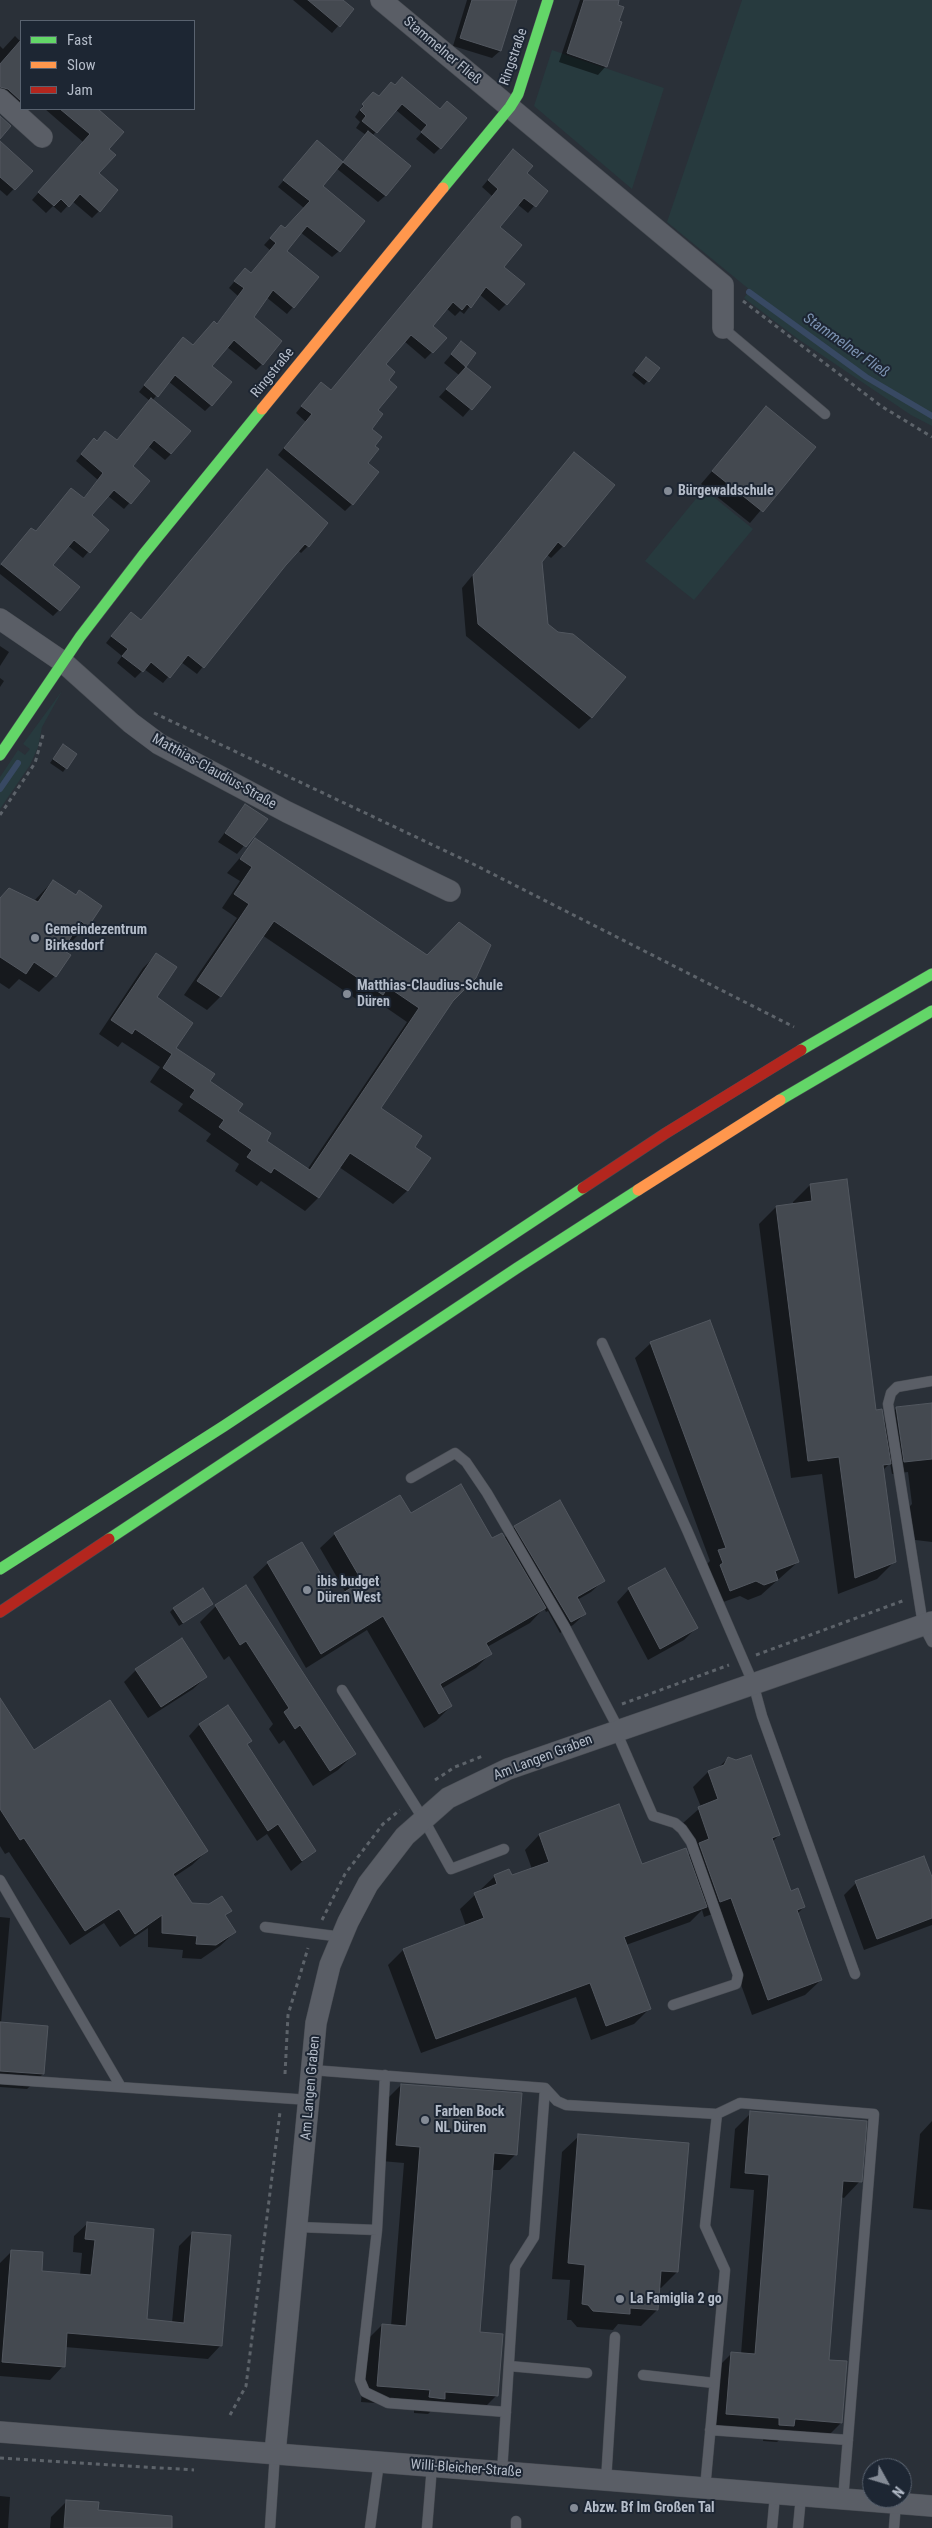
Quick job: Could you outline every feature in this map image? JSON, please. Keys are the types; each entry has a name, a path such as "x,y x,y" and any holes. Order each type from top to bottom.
{"main road":[{"name":"Ringstraße","path":"0,755 63,662 143,555 510,107 518,94 548,0"},
{"path":"0,1569 224,1426 666,1133 765,1070 932,974"},
{"path":"0,1612 517,1268 675,1166 782,1098 932,1012"}],"street":[{"name":"Stammelner Fließ","path":"381,0 723,285"},
{"path":"0,99 42,137"},
{"path":"723,285 723,328"},
{"name":"Matthias-Claudius-Straße","path":"0,618 63,662 131,723 159,744 287,812 450,891"},
{"name":"Am Langen Graben","path":"276,2453 316,2023 330,1965 342,1937 368,1884 406,1836 448,1798 508,1769 753,1683 929,1630"},
{"name":"Willi-Bleicher-Straße","path":"0,2432 862,2501"},
{"name":"Willi-Bleicher-Straße","path":"912,2504 932,2506"}],"lane":[{"path":"723,328 825,414"},
{"path":"602,1343 687,1530 753,1683 762,1716 855,1974"},
{"path":"929,1630 888,1404 891,1393 897,1387 932,1381"},
{"path":"411,1478 455,1453 466,1462 487,1493 610,1709 617,1731 653,1816 675,1823 691,1842 738,1975 736,1984 673,2005"},
{"path":"342,1690 424,1820 451,1869 504,1849"},
{"path":"0,1880 121,2087"},
{"path":"265,1926 342,1937"},
{"path":"312,2070 545,2088 557,2101 566,2104 717,2114 740,2103 874,2114 843,2500"},
{"path":"386,2075 377,2230 360,2380 365,2392 388,2403 506,2412"},
{"path":"0,2079 310,2100"},
{"path":"502,2472 515,2268 534,2237 545,2088"},
{"path":"705,2489 725,2270 705,2226 717,2114"},
{"path":"298,2227 377,2230"},
{"path":"606,2481 615,2337"},
{"path":"509,2366 587,2372"},
{"path":"643,2375 714,2383"},
{"path":"710,2430 848,2440"},
{"path":"270,2528 276,2453"},
{"path":"370,2528 379,2462"},
{"path":"427,2528 432,2466"},
{"path":"772,2528 775,2495"},
{"path":"798,2528 801,2496"},
{"path":"894,2528 896,2508"}],"path":[{"path":"723,285 881,406 932,437"},
{"path":"149,712 473,864 794,1027"},
{"path":"230,2415 246,2386 280,2110"},
{"path":"0,2458 197,2470"}],"green space":[{"path":"742,0 932,0 932,426 911,415 798,339 744,298 750,290 667,222"},
{"path":"552,50 664,88 632,189 534,106"},
{"path":"704,489 753,529 694,600 645,561"},
{"path":"62,691 42,727 38,747 30,765 0,809 0,777 18,750 25,755 30,749 23,744"}],"building":[{"path":"308,0 343,0 354,9 340,27"},
{"path":"472,0 517,0 501,51 460,38"},
{"path":"584,0 619,0 618,5 624,7 619,21 622,22 607,67 567,53"},
{"path":"20,41 20,100 8,89 0,87 0,64"},
{"path":"402,77 440,109 447,101 467,118 441,149 421,132 427,125 402,104 377,133 362,121 366,116 360,110 364,106 362,104 373,92 379,96 391,82 395,85"},
{"path":"61,110 99,110 124,132 109,149 116,155 99,173 118,190 100,212 80,194 69,207 61,199 54,206 38,192 90,134"},
{"path":"0,116 11,126 0,139"},
{"path":"368,131 411,166 386,196 343,162"},
{"path":"317,140 343,162 323,186 365,221 340,252 307,226 287,251 319,277 294,308 273,290 254,317 282,341 263,365 234,340 212,366 232,382 212,406 175,375 158,397 144,385 183,337 193,345 214,321 217,324 244,288 234,281 245,268 251,273 276,243 270,238 281,225 285,228 310,201 283,180"},
{"path":"0,141 33,171 15,190 0,177"},
{"path":"513,149 533,166 527,173 548,191 536,207 524,198 500,227 522,245 504,267 525,284 507,305 486,287 471,308 467,304 462,310 453,302 433,326 447,338 433,353 411,335 386,364 395,372 389,380 397,387 378,410 383,414 372,429 382,437 375,446 379,449 368,463 379,472 353,505 284,448 312,414 301,406 321,382 331,390 498,189 488,180"},
{"path":"461,341 476,353 466,367 451,354"},
{"path":"646,357 660,368 649,382 635,371"},
{"path":"466,367 491,387 472,410 446,389"},
{"path":"151,398 191,431 171,454 154,440 133,466 150,481 131,504 114,490 92,515 109,530 90,553 74,540 53,565 80,587 60,611 1,564 31,528 36,531 71,488 84,498 103,473 81,454 94,438 97,441 105,431 117,440"},
{"path":"766,406 816,447 763,512 712,471"},
{"path":"574,452 615,485 564,547 558,542 542,562 548,624 558,632 573,634 626,677 592,718 478,624 473,575"},
{"path":"267,469 328,523 309,547 305,544 286,565 204,668 188,655 170,678 151,662 143,672 122,656 128,649 111,636 131,612 141,620"},
{"path":"63,744 77,754 67,769 53,759"},
{"path":"245,804 268,819 246,847 225,833"},
{"path":"255,838 427,955 459,922 491,945 476,978 453,1001 381,1108 422,1136 415,1147 431,1158 408,1191 350,1153 319,1198 274,1168 271,1173 247,1157 252,1150 219,1127 224,1120 190,1097 195,1090 163,1068 172,1054 135,1029 132,1034 111,1020 156,953 177,967 157,997 193,1023 176,1048 215,1074 210,1081 243,1104 238,1111 271,1133 267,1141 310,1170 419,1008 388,987 383,995 274,921 221,997 197,981 249,904 234,894 252,867 240,859"},
{"name":"Gemeindezentrum Birkesdorf","path":"53,880 76,895 79,890 102,906 88,927 81,921 63,950 71,955 56,977 34,962 26,974 0,957 0,898 9,888 38,902"},
{"path":"847,1179 876,1410 882,1409 891,1464 883,1465 896,1562 855,1578 839,1457 808,1461 776,1206 812,1201 810,1184"},
{"path":"710,1320 799,1562 775,1571 778,1580 764,1585 756,1581 730,1591 720,1565 723,1563 718,1550 726,1548 650,1342"},
{"path":"932,1403 932,1459 904,1462 896,1407"},
{"path":"461,1484 492,1538 502,1533 546,1608 486,1643 492,1654 440,1684 452,1706 439,1714 383,1616 321,1654 267,1562 302,1542 335,1598 362,1581 334,1533 400,1495 411,1513"},
{"path":"560,1500 605,1581 577,1597 586,1614 571,1622 514,1526"},
{"path":"665,1568 698,1628 660,1649 628,1588"},
{"path":"246,1585 356,1754 330,1771 300,1725 295,1729 284,1712 289,1708 246,1641 240,1645 215,1605"},
{"path":"203,1588 213,1604 183,1623 173,1608"},
{"path":"182,1638 207,1677 161,1707 135,1669"},
{"path":"0,1698 34,1750 110,1700 208,1851 173,1874 192,1903 209,1904 222,1896 232,1911 225,1915 236,1932 216,1945 196,1944 197,1936 162,1933 162,1915 135,1934 119,1909 85,1931 24,1838 20,1840 0,1809"},
{"path":"228,1705 252,1741 247,1744 316,1851 302,1861 278,1824 268,1831 199,1724"},
{"path":"751,1755 780,1835 772,1838 791,1891 798,1888 805,1907 797,1910 822,1980 768,2000 731,1898 720,1902 699,1843 709,1839 698,1807 718,1799 708,1771 724,1765 728,1757 736,1760"},
{"path":"619,1804 642,1864 686,1848 707,1907 624,1937 651,2009 606,2026 590,1983 436,2039 403,1949 484,1918 474,1893 497,1884 494,1875 509,1869 512,1875 549,1862 539,1834"},
{"path":"924,1856 932,1877 932,1918 877,1939 855,1881"},
{"path":"0,2022 48,2026 44,2074 0,2071"},
{"path":"401,2084 522,2093 517,2155 494,2153 480,2332 503,2334 498,2396 445,2392 445,2399 429,2397 430,2390 377,2386 382,2324 406,2326 420,2147 396,2145"},
{"path":"750,2111 867,2121 862,2182 843,2181 829,2360 847,2361 842,2423 795,2419 794,2426 779,2425 779,2418 726,2414 731,2352 755,2354 769,2175 745,2173"},
{"path":"578,2134 689,2143 678,2272 661,2271 658,2310 630,2308 630,2314 593,2311 588,2305 582,2304 585,2265 568,2263"},
{"path":"87,2222 154,2229 147,2319 184,2323 192,2232 231,2235 222,2346 67,2333 65,2367 2,2362 11,2250 43,2252 42,2271 91,2275 95,2240 85,2239"},
{"path":"66,2500 99,2502 98,2510 172,2516 172,2528 64,2528"}],"waterway":[{"name":"Stammelner Fließ","path":"749,292 866,377 932,416"},
{"path":"0,789 18,763"}],"traffic: fast":[{"path":"443,188 510,107 518,94 548,0"},
{"path":"0,755 80,637 143,555 262,409"},
{"path":"801,1050 932,974"},
{"path":"780,1100 932,1011"},
{"path":"0,1569 224,1426 583,1188"},
{"path":"109,1539 517,1268 638,1190"}],"traffic: slow":[{"path":"262,409 443,188"},
{"path":"638,1190 780,1100"}],"traffic: jam":[{"path":"583,1188 666,1133 801,1050"},
{"path":"0,1612 109,1539"}],"place":[{"name":"Bürgewaldschule","path":"668,491"},
{"name":"Gemeindezentrum Birkesdorf","path":"35,938"},
{"name":"Matthias-Claudius-Schule Düren","path":"347,994"},
{"name":"ibis budget Düren West","path":"307,1590"},
{"name":"Farben Bock NL Düren","path":"425,2120"},
{"name":"La Famiglia 2 go","path":"620,2299"},
{"name":"Abzw. Bf Im Großen Tal","path":"574,2508"}]}
